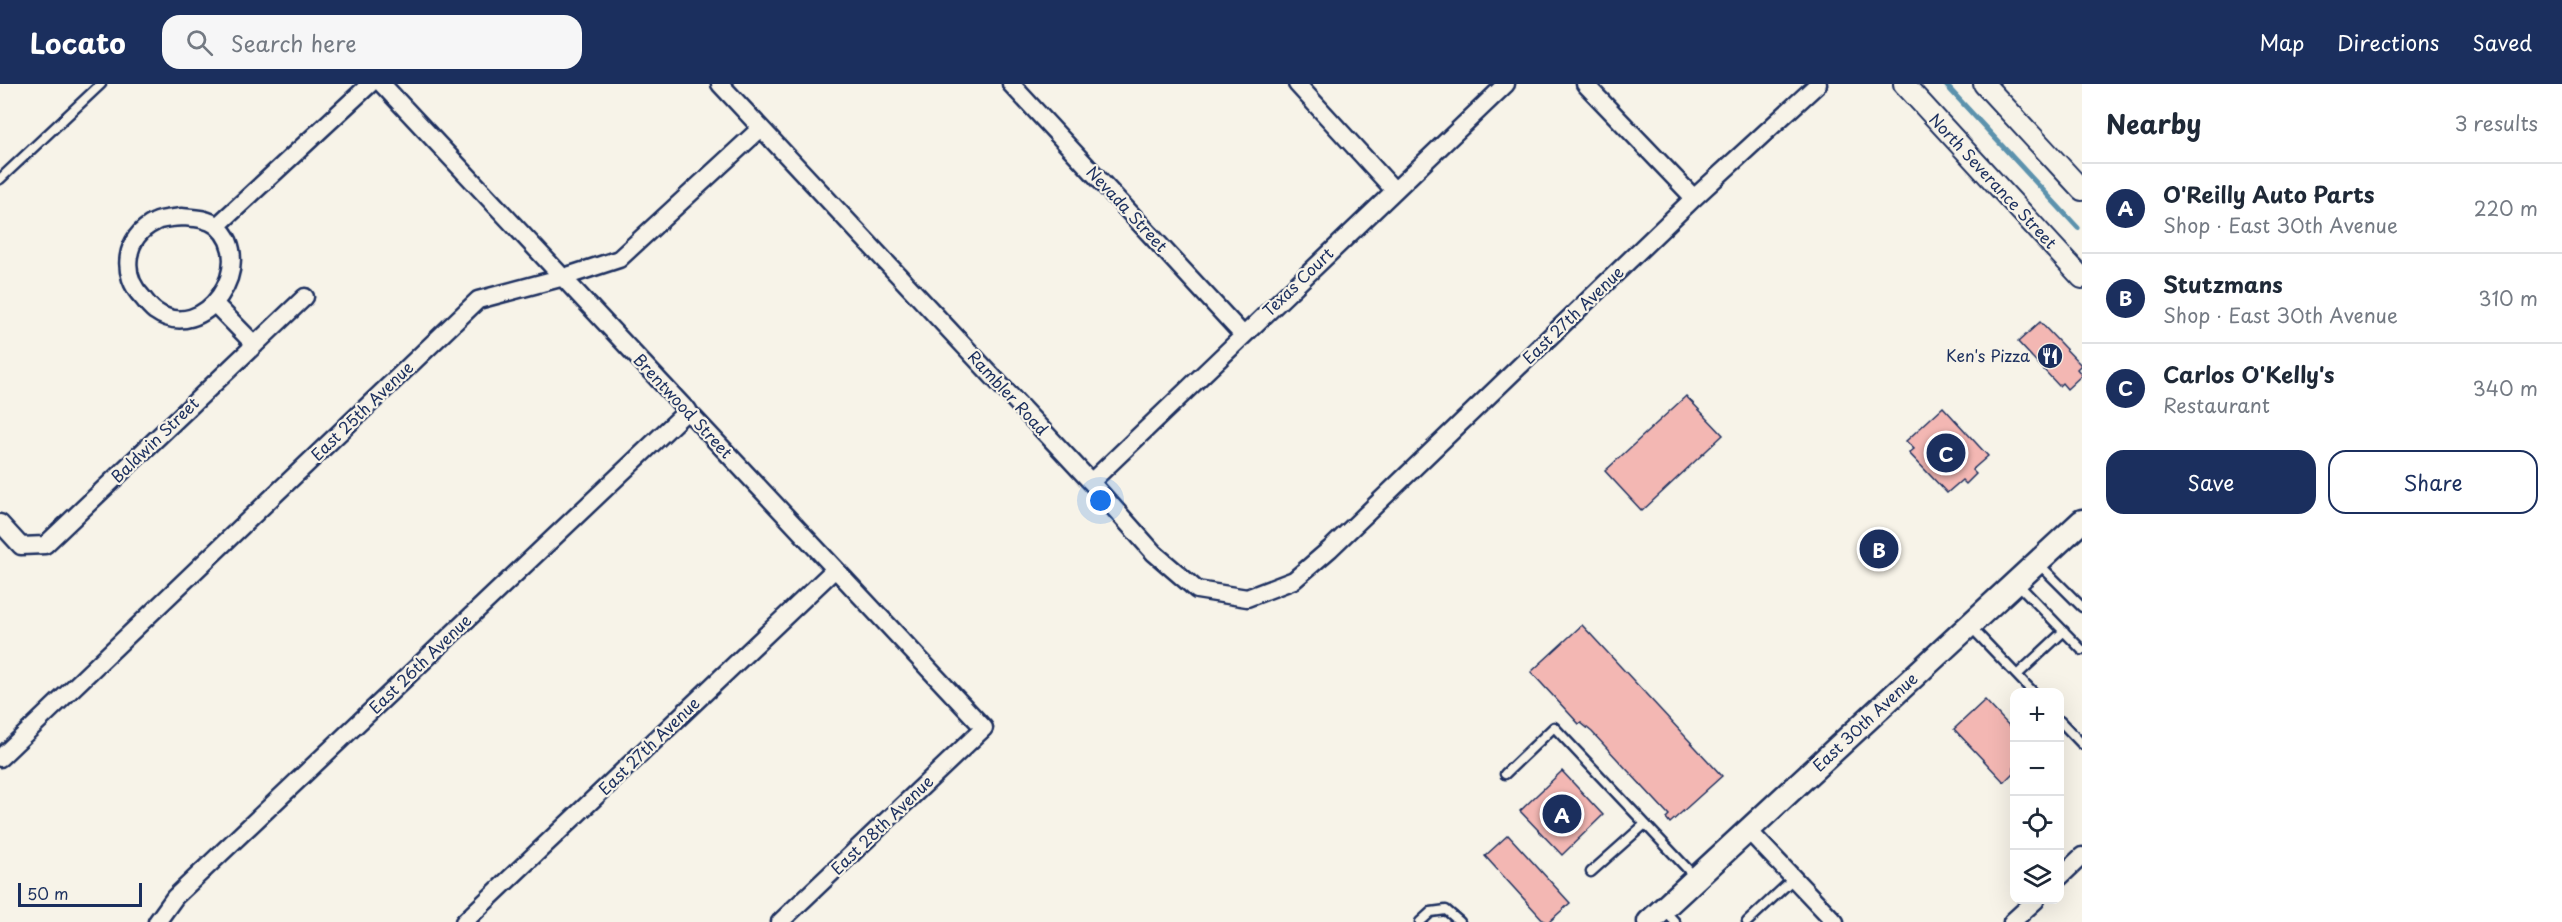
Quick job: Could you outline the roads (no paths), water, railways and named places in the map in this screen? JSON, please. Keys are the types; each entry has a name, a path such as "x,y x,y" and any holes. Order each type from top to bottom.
{"main road":[{"name":"East 30th Avenue","path":"1662,918 1696,878 2082,521"}],"street":[{"path":"217,226 370,84"},
{"name":"Brentwood Street","path":"382,84 984,728"},
{"name":"Rambler Road","path":"720,84 1091,482 1154,553 1197,590 1247,598 1294,580 1330,549"},
{"name":"Nevada Street","path":"1011,84 1243,335"},
{"path":"1297,84 1394,190"},
{"name":"Texas Court","path":"1091,482 1506,84"},
{"path":"1585,84 1694,198"},
{"name":"East 27th Avenue","path":"1330,549 1694,198 1818,84"},
{"name":"North Severance Street","path":"1904,84 2078,265"},
{"path":"1984,84 2082,190"},
{"name":"East 25th Avenue","path":"0,758 478,300 564,277 619,259 761,128"},
{"path":"182,217 204,219 217,226 231,254 230,276 220,297 203,314 177,319 156,312 133,288 127,263 135,238 155,221 182,217"},
{"name":"Baldwin Street","path":"0,524 21,546 45,545 305,297"},
{"path":"214,303 255,345"},
{"name":"East 26th Avenue","path":"157,922 175,897 688,410"},
{"name":"East 27th Avenue","path":"464,922 834,570"},
{"name":"East 28th Avenue","path":"780,922 984,728"},
{"path":"1748,830 1836,922"},
{"path":"2064,873 2082,856"},
{"path":"2012,922 2032,904"}],"lane":[{"path":"0,179 101,84"},
{"path":"2038,562 2082,607"},
{"path":"2016,582 2082,650"},
{"path":"1970,625 2029,688"},
{"path":"2017,675 2064,631"},
{"path":"2064,725 2081,741"},
{"path":"1505,774 1554,728 1696,878"},
{"path":"1592,872 1645,824"},
{"path":"1747,922 1794,878"},
{"path":"1420,922 1431,912 1446,910 1460,922"}],"waterway":[{"path":"1945,84 2078,228"}],"place":[{"name":"Ken's Pizza","path":"2050,356"},
{"name":"Carlos O'Kelly's","path":"1946,453"},
{"name":"Stutzmans","path":"1879,549"},
{"name":"O'Reilly Auto Parts","path":"1562,814"}]}
